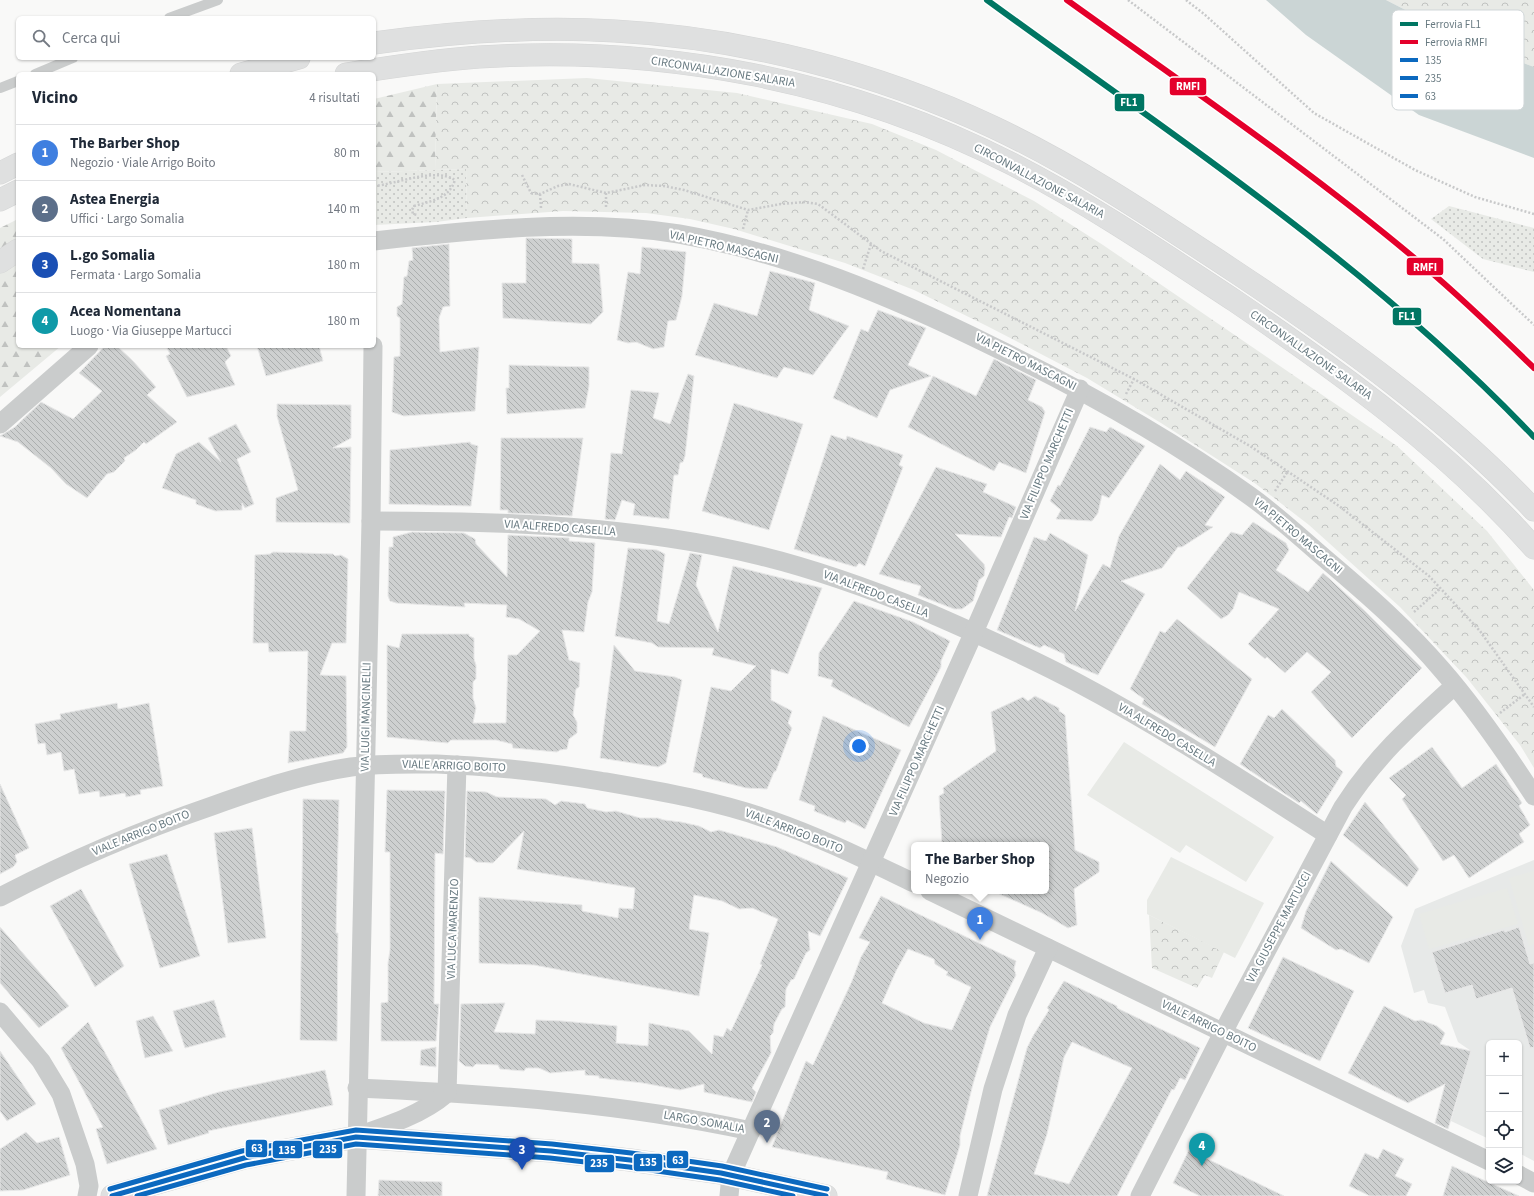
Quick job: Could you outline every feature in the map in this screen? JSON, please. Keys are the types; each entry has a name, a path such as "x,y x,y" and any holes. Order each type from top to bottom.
{"main road":[{"name":"CIRCONVALLAZIONE SALARIA","path":"376,43 470,32 510,30 578,29 658,35 733,45 810,62 893,87 957,111 1007,134 1088,177 1154,218 1278,300 1383,375 1430,412 1485,461 1534,510"},
{"name":"CIRCONVALLAZIONE SALARIA","path":"360,72 442,60 481,57 569,55 635,58 761,76 832,93 906,117 1012,164 1080,201 1274,328 1373,399 1426,442 1486,497 1534,548"},
{"path":"248,72 292,60"},
{"path":"0,173 16,165"},
{"path":"0,200 16,192"},
{"path":"0,262 16,251"},
{"path":"112,1196 244,1158 356,1137 551,1151 667,1165 730,1186 826,1196"}],"street":[{"name":"VIA PIETRO MASCAGNI","path":"376,241 449,232 542,227 630,228 699,238 783,260 885,296 946,323 1080,389 1181,451 1253,498 1343,574 1437,664 1485,724 1534,796"},
{"path":"0,424 87,348"},
{"name":"VIA LUIGI MANCINELLI","path":"357,1088 371,521 373,348"},
{"name":"VIA FILIPPO MARCHETTI","path":"751,1131 872,863 1080,389"},
{"name":"VIA ALFREDO CASELLA","path":"371,521 517,524 611,531 714,546 758,555 834,577 902,602 974,632 1070,678 1148,722 1328,834"},
{"name":"VIA GIUSEPPE MARTUCCI","path":"1140,1196 1223,1033 1328,834 1354,791 1378,758 1413,722 1454,686"},
{"name":"VIALE ARRIGO BOITO","path":"0,897 108,845 178,818 281,783 323,772 365,765 406,764 457,765 537,771 632,786 695,799 774,821 872,863 911,882"},
{"name":"VIA LUCA MARENZIO","path":"447,1093 457,765"},
{"name":"VIALE ARRIGO BOITO","path":"936,894 1486,1160"},
{"path":"968,1196 993,1089 1017,1015 1048,948"},
{"path":"0,1012 41,1061 61,1094 85,1164 89,1186 88,1196"},
{"path":"356,1196 357,1088"},
{"name":"LARGO SOMALIA","path":"357,1088 447,1093 610,1107 691,1118 751,1131 730,1186"},
{"path":"356,1137 397,1121 436,1102 447,1093"},
{"path":"1522,1177 1534,1183"}],"lane":[{"path":"174,16 218,0"},
{"path":"40,72 68,60"},
{"path":"0,88 16,82"}],"path":[{"path":"1128,0 1443,239 1534,325"},
{"path":"1186,0 1204,14 1314,113 1415,170 1475,197 1534,214"},
{"path":"376,186 427,177 448,176 455,180 448,194 432,201 414,206 412,210 413,214 420,217"},
{"path":"606,193 606,214"},
{"path":"540,194 541,215"},
{"path":"742,234 748,210"},
{"path":"862,270 871,244"},
{"path":"1399,626 1441,588"},
{"path":"1485,724 1525,694"}],"shaded area":[{"path":"1266,0 1386,0 1406,10 1392,10 1392,96 1306,35"},
{"path":"1524,63 1534,67 1534,158 1419,115 1412,110 1524,110"},
{"path":"1534,860 1534,1161 1522,1155 1522,1040 1486,1040 1486,1138 1451,1121 1471,1051 1458,1042 1445,1007 1428,1003 1424,990 1414,993 1401,946 1415,909"}],"green space":[{"path":"1386,0 1534,0 1534,67 1524,63 1524,10 1406,10"},
{"path":"587,78 737,93 872,124 936,150 1034,201 1103,245 1397,446 1487,531 1534,590 1534,768 1520,745 1467,678 1400,607 1309,525 1256,484 1161,423 1087,378 987,326 914,290 845,263 734,229 690,219 646,213 563,211 467,218 466,169 435,170 437,84"},
{"path":"437,84 435,170 376,172 376,99"},
{"path":"466,169 467,218 436,222 376,225 376,172"},
{"path":"1449,206 1534,228 1534,272 1483,259 1431,219"},
{"path":"16,220 16,348 59,348 0,397 0,228"},
{"path":"1124,742 1274,837 1246,882 1186,845 1180,853 1087,795"},
{"path":"1171,857 1264,903 1235,958 1147,914 1147,900"},
{"path":"1534,871 1534,944 1529,946 1509,878"},
{"path":"1507,888 1518,924 1429,949 1419,914"},
{"path":"1149,915 1224,952 1212,978 1205,975 1197,988 1152,968"}],"building":[{"path":"526,238 572,239 572,263 599,264 603,312 591,324 503,318 502,283 526,283"},
{"path":"449,244 450,306 443,307 439,318 440,352 479,347 475,411 404,416 392,412 394,357 400,356 400,318 397,316 397,307 402,304 404,277 407,276 409,261 413,260 412,248"},
{"path":"642,247 686,252 682,296 676,320 668,321 664,347 653,349 636,342 628,343 617,340 628,272 640,274"},
{"path":"770,271 815,283 809,310 849,326 813,375 784,367 777,378 695,355 714,303 757,316"},
{"path":"878,310 926,328 908,365 931,376 890,390 877,418 833,398 861,329 868,332"},
{"path":"103,348 119,348 156,387 147,395 177,422 146,444 144,442 136,450 124,458 125,461 114,472 107,474 87,498 66,484 51,468 18,442 0,436 15,427 41,402 73,419 102,391 79,373"},
{"path":"167,348 227,348 231,356 225,362 235,385 187,397 166,356 170,354"},
{"path":"258,348 320,348 323,361 266,376"},
{"path":"994,359 1036,380 1028,400 1042,407 1045,412 1026,473 999,462 994,471 908,427 933,376 976,396"},
{"path":"509,365 589,367 589,386 585,408 507,414 506,388 509,388"},
{"path":"688,374 694,376 685,456 683,462 680,463 678,475 674,475 669,519 633,515 635,504 622,500 615,520 605,519 611,453 622,454 631,390 659,393 653,418 670,424"},
{"path":"734,403 803,424 769,530 702,511"},
{"path":"277,404 351,405 351,438 333,448 351,447 350,523 276,522 276,498 298,490 277,416"},
{"path":"236,424 251,452 237,459 254,504 245,508 242,503 242,510 215,511 196,504 196,500 162,488 176,454 199,442 221,462 208,438"},
{"path":"1090,427 1106,432 1110,427 1145,446 1109,498 1102,495 1098,513 1092,521 1056,519 1061,510 1050,501 1058,485 1060,486"},
{"path":"831,435 846,440 847,436 903,455 899,465 903,467 865,566 859,563 856,567 794,549"},
{"path":"501,438 583,438 572,516 508,513 508,510 500,510"},
{"path":"470,442 471,444 478,446 471,506 389,504 390,450"},
{"path":"1160,464 1180,480 1186,471 1225,497 1205,525 1213,527 1182,547 1178,547 1162,568 1121,581 1145,594 1098,675 1066,662 1064,654 1044,645 1040,648 997,630 1034,537 1046,541 1050,533 1088,555 1075,611 1103,564 1110,568 1119,536"},
{"path":"936,467 987,484 983,492 1016,507 1012,518 1009,517 1001,537 955,534 984,564 985,568 984,576 979,580 973,601 962,609 954,609 918,595 921,586 879,574"},
{"path":"1253,522 1286,543 1289,550 1276,570 1308,592 1323,573 1365,611 1422,668 1352,738 1311,692 1331,672 1307,652 1285,673 1267,657 1265,659 1248,644 1279,609 1239,592 1233,609 1228,615 1221,619 1187,588 1231,532 1242,535"},
{"path":"412,532 464,533 475,539 476,544 507,577 508,535 569,538 569,541 595,543 592,592 588,602 584,632 562,630 569,660 580,663 579,687 576,689 573,715 577,722 577,733 569,739 567,749 557,752 513,748 512,744 496,740 451,740 448,743 387,737 387,645 399,648 402,634 469,634 469,636 474,638 476,679 473,682 473,698 476,708 473,723 506,723 508,655 517,655 540,631 519,619 506,617 507,605 464,603 465,607 396,603 390,601 388,596 389,547 393,547 393,537"},
{"path":"628,548 657,550 665,554 657,621 669,624 690,553 702,555 696,585 718,632 733,566 822,588 788,674 771,669 771,700 792,711 788,723 792,728 776,771 774,772 767,789 746,788 703,777 702,774 693,772 711,687 731,691 756,666 712,655 714,648 658,647 652,643 615,636"},
{"path":"273,552 333,554 335,556 341,555 348,559 346,643 332,643 320,675 346,676 347,747 343,753 288,763 290,731 306,731 308,651 269,652 268,643 253,643 255,555 270,554"},
{"path":"854,601 913,622 950,641 941,661 941,667 909,727 831,686 833,680 818,676 819,653"},
{"path":"1177,619 1252,679 1215,747 1142,704 1144,699 1130,689 1160,631 1165,633"},
{"path":"614,645 635,671 675,677 682,680 666,763 658,767 600,758"},
{"path":"1035,696 1059,708 1059,711 1065,715 1075,850 1099,862 1099,872 1074,889 1077,925 1068,928 1042,913 1000,894 1049,894 1049,842 942,842 939,796 944,793 943,788 996,751 991,712 1023,697 1028,701"},
{"path":"117,703 118,709 149,703 163,786 140,790 141,794 126,797 125,793 100,797 99,791 79,794 74,769 64,771 61,752 47,755 45,743 38,744 35,724 61,719 60,714"},
{"path":"1282,709 1335,760 1336,766 1343,772 1317,814 1301,801 1299,803 1240,764 1268,715 1274,718"},
{"path":"823,716 901,750 865,829 847,820 845,823 814,811 815,806 799,800"},
{"path":"1432,747 1462,788 1496,764 1522,803 1519,806 1530,825 1519,834 1524,842 1469,878 1454,855 1443,861 1402,799 1406,795 1389,778"},
{"path":"0,784 29,848 15,855 17,862 13,867 0,874"},
{"path":"387,790 445,791 443,854 435,853 434,1004 439,1004 436,1041 381,1041 381,1003 388,1002 388,963 390,950 390,852 385,852"},
{"path":"467,791 486,792 497,797 546,799 555,805 561,801 585,804 587,808 606,812 616,811 640,818 658,818 681,822 699,826 711,832 719,830 777,847 848,878 820,936 808,931 810,950 806,953 794,979 791,980 786,989 785,1007 782,1009 774,1024 773,1033 770,1036 771,1053 752,1088 756,1092 752,1102 704,1092 704,1084 680,1090 643,1083 599,1078 599,1076 585,1075 585,1070 550,1073 539,1068 526,1068 524,1071 500,1069 498,1065 476,1064 473,1067 465,1066 459,1061 461,1004 505,1003 494,1032 535,1034 536,1020 617,1026 616,1043 648,1046 649,1023 689,1031 712,1054 714,1035 723,1037 727,1028 731,1031 762,965 760,964 778,919 752,908 739,909 722,901 694,895 689,929 709,933 699,996 534,965 479,963 479,897 582,905 582,911 618,918 619,908 633,909 635,888 517,869 524,831 493,863 476,862 471,858 465,857"},
{"path":"303,799 339,800 336,933 338,933 337,1041 300,1040"},
{"path":"1365,802 1419,869 1407,887 1343,835"},
{"path":"252,828 266,938 228,943 214,833"},
{"path":"167,854 200,956 160,968 129,864"},
{"path":"1331,861 1393,917 1369,963 1341,949 1336,950 1301,928 1306,911"},
{"path":"81,889 124,966 95,987 50,906"},
{"path":"881,896 1016,961 1014,969 1016,975 990,1027 973,1084 960,1136 960,1145 945,1195 886,1179 888,1172 772,1147 806,1061 813,1065 852,981 861,957 870,942 859,938","holes":["908,949 934,959 935,964 948,972 946,975 971,987 952,1030 924,1023 882,1003 896,971"]},
{"path":"0,927 69,1006 39,1028 0,983"},
{"path":"1519,927 1530,964 1534,963 1534,1047 1530,1048 1512,988 1476,999 1472,985 1445,993 1432,952 1504,930 1505,932"},
{"path":"1283,957 1354,991 1320,1061 1248,1028"},
{"path":"1064,981 1200,1048 1185,1080 1180,1078 1174,1090 1172,1089 1117,1196 987,1196 1027,1048 1049,1010 1047,1008","holes":["1072,1042 1132,1068 1069,1184 1034,1174 1047,1134 1064,1057"]},
{"path":"214,1000 226,1037 185,1048 173,1011"},
{"path":"1384,1006 1415,1021 1421,1020 1437,1026 1445,1033 1440,1044 1471,1051 1448,1129 1435,1123 1445,1084 1408,1103 1348,1073"},
{"path":"153,1016 173,1051 145,1058 136,1021"},
{"path":"88,1022 157,1149 107,1164 96,1129 103,1127 61,1048"},
{"path":"436,1047 436,1067 420,1065 421,1050"},
{"path":"0,1051 36,1104 7,1121 0,1111"},
{"path":"325,1070 333,1105 208,1131 209,1133 168,1145 159,1110 219,1092"},
{"path":"26,1132 37,1143 59,1137 70,1175 23,1190 0,1191 0,1149"},
{"path":"1383,1149 1404,1159 1395,1176 1412,1184 1406,1196 1370,1196 1349,1186 1365,1153 1378,1159"},
{"path":"1189,1150 1284,1196 1200,1196 1173,1183"},
{"path":"1452,1166 1486,1181 1486,1184 1492,1184 1519,1196 1443,1196"},
{"path":"379,1180 442,1182 442,1196 378,1196"}],"rail line":[{"name":"FL1","path":"987,0 1201,154 1340,260 1407,316 1472,375 1534,437"},
{"name":"RMFI","path":"1067,0 1249,130 1338,197 1439,279 1534,368"}],"transit line":[{"name":"63","path":"110,1189 242,1151 356,1130 552,1144 631,1153 722,1166 827,1189"},
{"name":"135","path":"112,1196 244,1158 356,1137 551,1151 630,1160 721,1173 826,1196"},
{"name":"235","path":"137,1196 246,1165 356,1144 550,1158 629,1167 720,1180 793,1196"}],"place":[{"name":"The Barber Shop","path":"980,940"},
{"name":"Astea Energia","path":"767,1143"},
{"name":"Acea Nomentana","path":"1202,1166"},
{"name":"L.go Somalia","path":"522,1170"}]}
